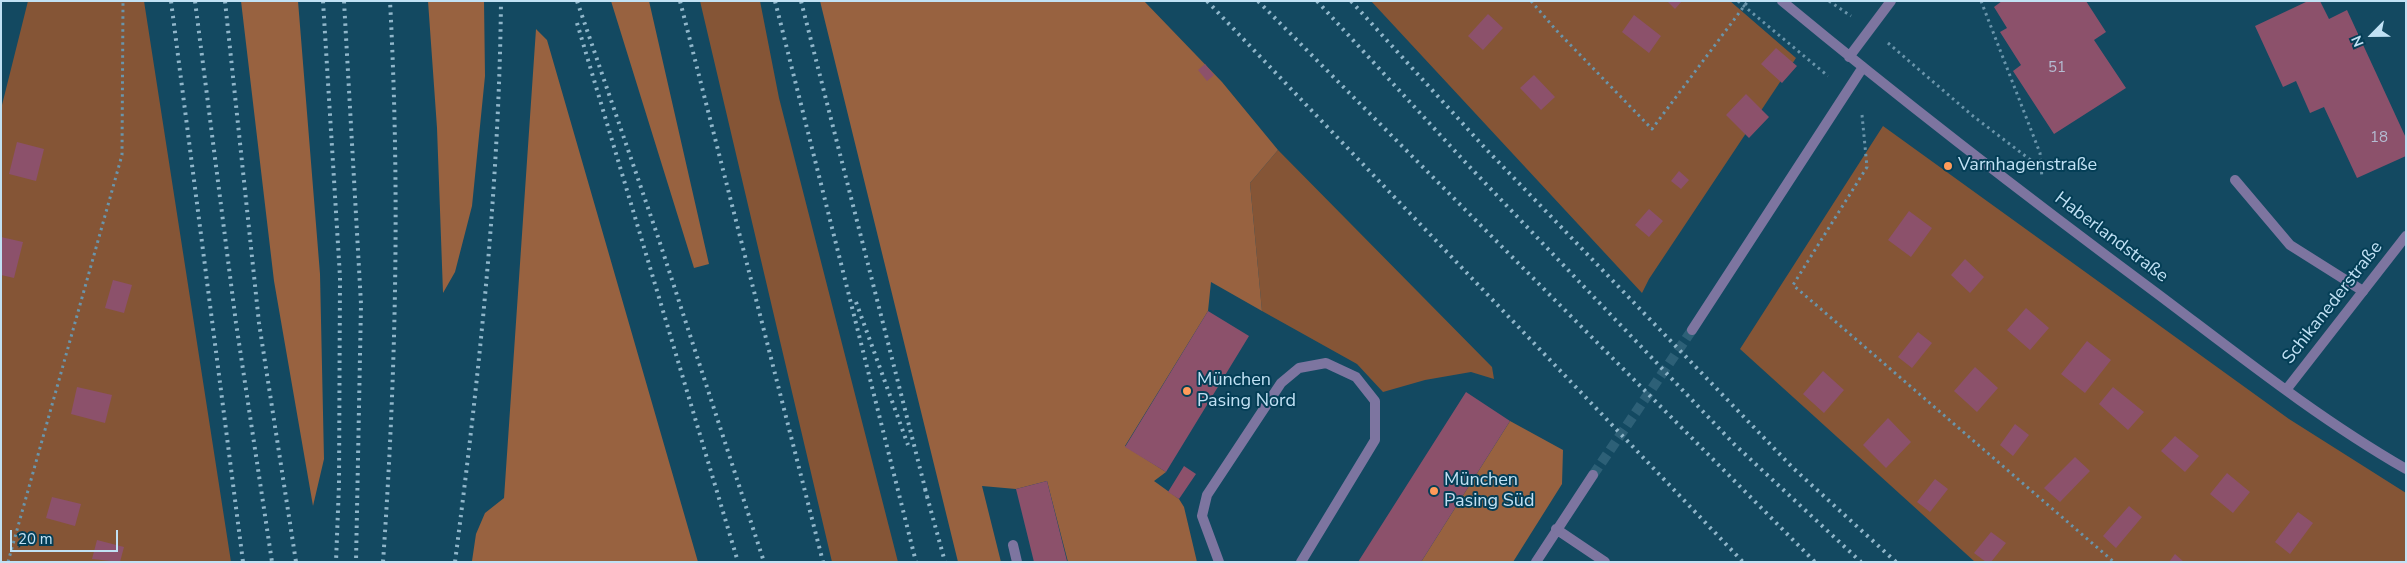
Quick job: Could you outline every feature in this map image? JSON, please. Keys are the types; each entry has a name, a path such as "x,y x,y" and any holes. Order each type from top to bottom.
{"street":[{"name":"Haberlandstraße","path":"1782,1 1882,83 2044,208 2286,390 2406,470"},
{"path":"1849,57 1891,1"},
{"path":"1692,330 1863,68"},
{"path":"2235,180 2290,245 2363,291"},
{"name":"Schikanederstraße","path":"2286,390 2406,236"},
{"path":"1219,562 1202,516 1206,494 1281,383 1299,368 1326,363 1356,377 1375,401 1375,440 1301,562"},
{"path":"1536,562 1593,475"},
{"path":"1556,529 1605,562"},
{"path":"1013,544 1017,562"}],"path":[{"path":"8,562 122,155 123,1"},
{"path":"1531,1 1556,30 1652,129 1748,1"},
{"path":"1738,1 1848,92"},
{"path":"1981,1 2040,153 2044,208"},
{"path":"1870,28 1973,116 2041,168"},
{"path":"1882,83 1866,106 1861,117 1867,167 1793,285 2114,562"}],"shaded area":[{"path":"28,1 144,1 231,562 1,562 1,109"},
{"path":"241,1 298,1 320,274 324,459 313,506 274,281"},
{"path":"428,1 484,1 485,76 472,206 455,272 443,293 437,128"},
{"path":"611,1 649,1 709,264 694,268"},
{"path":"700,1 760,1 779,98 898,562 832,562"},
{"path":"820,1 1144,1 1222,82 1278,150 1250,183 1262,311 1211,282 1208,311 1125,446 1166,472 1154,481 1179,499 1184,507 1197,562 1068,562 1047,481 1016,489 982,486 1001,562 958,562"},
{"path":"1371,1 1730,1 1796,58 1649,279 1642,293"},
{"path":"536,29 547,40 698,562 472,561 476,534 485,513 504,498"},
{"path":"1883,126 2289,419 2406,493 2406,562 1975,562 1740,349"},
{"path":"1278,150 1492,367 1494,379 1471,372 1425,380 1383,392 1357,364 1262,311 1250,183"},
{"path":"1510,421 1563,450 1562,484 1513,562 1421,562"}],"building":[{"path":"1667,1 1682,1 1675,9"},
{"path":"2002,1 2086,1 2106,32 2094,40 2126,88 2054,134 2013,71 2021,65 2000,32 2007,28 1994,7"},
{"path":"2308,1 2320,1 2329,19 2347,10 2406,138 2406,156 2357,178 2324,107 2310,113 2296,81 2283,87 2255,26"},
{"path":"1488,14 1503,28 1483,50 1468,36"},
{"path":"1634,15 1661,36 1649,53 1622,32"},
{"path":"1776,48 1797,66 1782,83 1761,64"},
{"path":"1205,64 1214,75 1207,81 1198,70"},
{"path":"1534,75 1555,97 1541,110 1520,88"},
{"path":"1746,94 1769,117 1749,138 1726,115"},
{"path":"17,142 44,149 36,181 9,174"},
{"path":"1679,171 1689,180 1681,189 1671,181"},
{"path":"1649,209 1663,221 1649,237 1635,225"},
{"path":"1909,211 1932,228 1911,257 1888,240"},
{"path":"1,237 23,242 14,278 1,275"},
{"path":"1965,259 1984,277 1970,293 1951,275"},
{"path":"113,280 132,285 124,313 105,308"},
{"path":"2026,308 2049,328 2030,350 2007,330"},
{"name":"München Pasing Nord","path":"1208,311 1249,336 1166,472 1125,447"},
{"path":"1918,332 1932,343 1912,368 1898,357"},
{"path":"2087,341 2111,360 2085,393 2061,374"},
{"path":"1975,367 1998,388 1977,412 1954,391"},
{"path":"1823,371 1844,390 1824,413 1803,394"},
{"path":"77,387 112,395 105,423 71,414"},
{"path":"2113,387 2144,412 2128,430 2099,404"},
{"name":"München Pasing Süd","path":"1466,392 1510,421 1421,562 1358,562"},
{"path":"1888,418 1911,442 1886,468 1863,445"},
{"path":"2015,424 2029,435 2013,456 2000,445"},
{"path":"2175,436 2199,456 2185,472 2161,451"},
{"path":"2075,457 2090,471 2060,502 2044,488"},
{"path":"1184,466 1196,474 1179,499 1168,492"},
{"path":"2227,473 2250,492 2233,513 2210,494"},
{"path":"1935,479 1948,489 1930,512 1917,502"},
{"path":"1047,481 1067,561 1064,562 1034,562 1016,489"},
{"path":"52,497 81,504 75,526 46,518"},
{"path":"2129,506 2142,517 2116,548 2103,536"},
{"path":"2298,512 2313,523 2290,554 2275,542"},
{"path":"1991,532 2006,543 1991,562 1986,562 1974,553"},
{"path":"97,540 124,547 120,562 92,559"},
{"path":"2175,554 2184,562 2169,562"}],"tunnel":[{"path":"1593,475 1692,330"}],"railway":[{"path":"171,1 243,562"},
{"path":"195,1 236,323 272,562"},
{"path":"225,1 259,323 296,562"},
{"path":"323,1 340,277 339,484 336,562"},
{"path":"344,1 361,304 356,562"},
{"path":"383,562 394,352 396,211 390,1"},
{"path":"455,562 480,352 492,212 501,1"},
{"path":"577,1 659,240 764,562"},
{"path":"680,1 823,562"},
{"path":"775,1 916,562"},
{"path":"801,1 927,496"},
{"path":"1207,1 1743,562"},
{"path":"1258,1 1815,562"},
{"path":"1317,1 1466,163 1734,444 1861,562"},
{"path":"1351,1 1485,148 1793,468 1896,562"},
{"path":"577,23 738,562"},
{"path":"856,302 908,445"},
{"path":"925,489 945,562"}],"place":[{"name":"Varnhagenstraße","path":"1948,166"},
{"name":"München Pasing Nord","path":"1187,391"},
{"name":"München Pasing Süd","path":"1434,491"}]}
